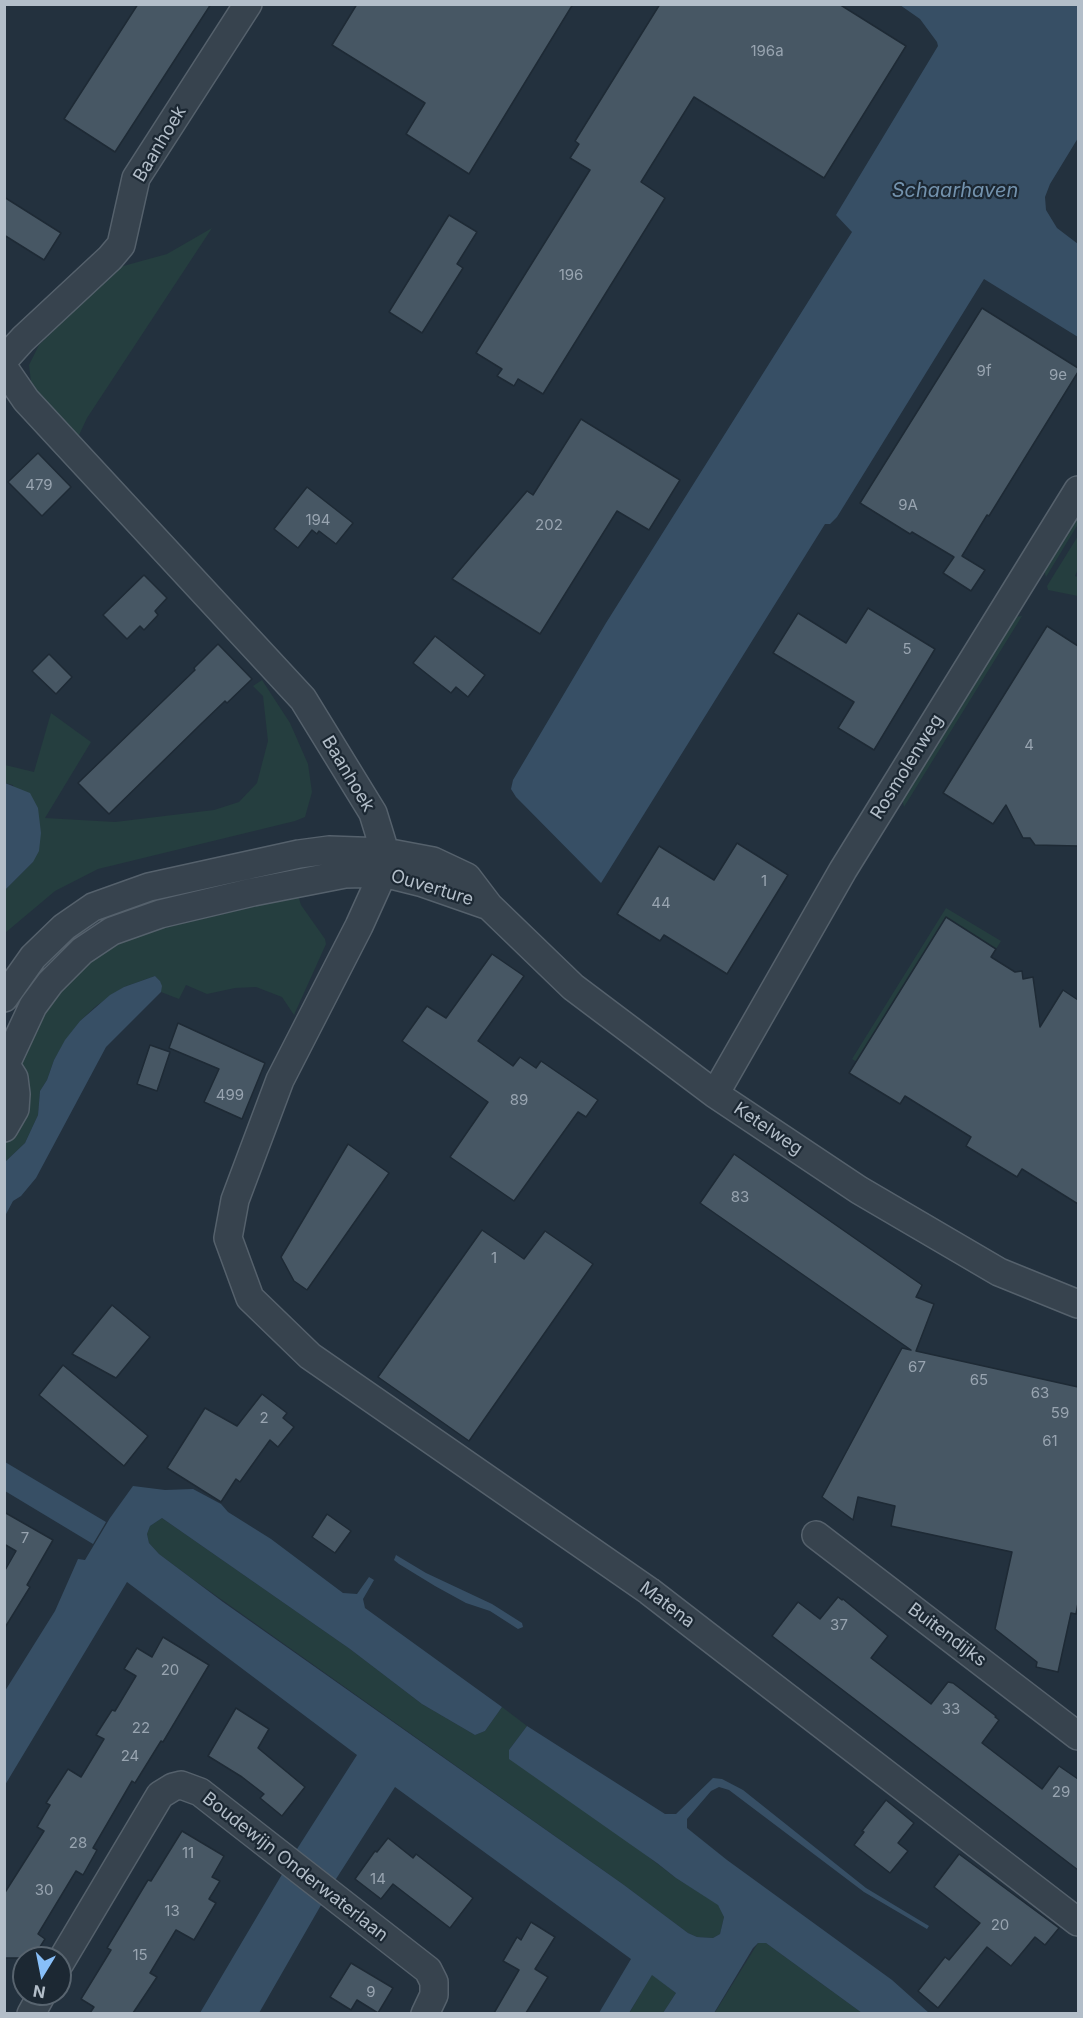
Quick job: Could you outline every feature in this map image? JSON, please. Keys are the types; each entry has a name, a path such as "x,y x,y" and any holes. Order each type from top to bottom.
{"street":[{"name":"Baanhoek","path":"4,360 121,245 136,178 248,4"},
{"name":"Baanhoek","path":"4,368 26,400 303,699 373,813 384,862"},
{"name":"Rosmolenweg","path":"716,1094 843,870 1078,490"},
{"name":"Ouverture","path":"4,998 33,957 64,927 93,907 149,887 299,854 329,850 384,862 423,883 489,906"},
{"name":"Ouverture","path":"5,1063 33,1006 50,983 82,951 112,932 160,914 253,892 345,874 384,862"},
{"name":"Matena","path":"384,862 359,926 280,1080 235,1200 228,1238 250,1298 310,1356 649,1591 1078,1922"},
{"name":"Ketelweg","path":"489,906 573,987 716,1094 859,1190 999,1272 1078,1304"},
{"path":"4,1128 15,1109 16,1094 14,1078 5,1063"},
{"name":"Buitendijks","path":"816,1535 1078,1736"},
{"name":"Boudewijn Onderwaterlaan","path":"70,1946 160,1795 181,1785 200,1792 428,1970 434,1982 434,1995 425,2013"}],"green space":[{"path":"212,228 87,418 73,448 32,390 29,365 39,345 116,268 167,254"},
{"path":"1078,511 1078,524 1046,577 1044,570"},
{"path":"1078,536 1078,569 1075,576 1078,577 1078,596 1048,590 1047,586"},
{"path":"1022,616 904,807 902,799 1014,617"},
{"path":"262,680 290,723 308,764 312,792 305,817 98,869 55,891 5,933 5,890 33,862 13,785 5,783 5,765 34,772 51,713 91,742 45,818 115,822 214,810 239,802 257,783 268,741 263,696 253,686"},
{"path":"297,892 301,905 325,939 326,944 294,1015 282,997 256,987 235,988 207,994 186,985 179,999 161,992 160,981 155,976 124,987 96,1006 80,1021 66,1040 40,1091 38,1115 25,1143 5,1162 5,1138 25,1038 79,967 125,938 153,928"},
{"path":"946,908 1001,941 996,949 946,918 857,1062 852,1059"},
{"path":"162,1518 350,1649 422,1704 475,1735 485,1731 502,1707 527,1726 509,1750 676,1878 718,1904 724,1917 720,1934 713,1938 697,1937 688,1933 159,1554 149,1543 147,1534 150,1526"},
{"path":"758,1943 766,1943 862,2013 714,2014"},
{"path":"652,1974 676,1993 663,2013 629,2014"}],"water":[{"name":"Schaarhaven","path":"900,5 1078,5 1078,138 1050,184 1045,197 1046,210 1057,228 1078,244 1078,337 984,279 837,517 830,524 825,524 601,883 516,797 511,789 513,780 606,623 852,232 836,215 938,46 920,19"},
{"path":"5,783 30,793 38,808 41,833 39,851 33,862 5,890"},
{"path":"155,976 162,986 161,992 106,1047 36,1178 21,1196 13,1201 5,1216 5,1162 25,1143 38,1115 40,1091 65,1040 80,1021 110,995 124,987"},
{"path":"5,1462 106,1522 93,1544 5,1491"},
{"path":"133,1486 165,1490 193,1489 221,1504 228,1512 271,1539 343,1593 357,1594 369,1577 374,1580 363,1599 365,1608 502,1707 485,1731 475,1735 422,1704 350,1649 162,1518 150,1526 147,1534 149,1543 159,1554 223,1602 624,1885 688,1933 697,1937 713,1938 720,1934 724,1917 718,1905 676,1878 509,1759 509,1750 527,1726 665,1814 676,1814 713,1778 722,1779 743,1790 866,1888 929,1926 927,1929 864,1892 729,1790 719,1787 711,1791 687,1819 687,1828 727,1860 892,1980 929,2013 862,2013 766,1943 758,1943 714,2013 663,2013 676,1993 652,1975 629,2013 599,2013 631,1959 395,1787 336,1879 259,2013 200,2013 297,1849 357,1755 127,1582 5,1785 5,1691 55,1611 78,1559 85,1560 110,1518"},
{"path":"396,1555 426,1573 492,1604 522,1623 523,1627 518,1629 490,1611 466,1603 435,1586 399,1564 394,1560"}],"building":[{"path":"138,4 211,4 115,152 64,119"},
{"path":"357,4 573,4 469,174 406,134 425,103 332,45"},
{"path":"660,4 839,4 906,46 824,178 694,97 641,182 665,198 543,394 518,379 514,386 497,376 502,369 476,353 590,170 570,158 579,144 575,141"},
{"path":"4,197 61,233 44,260 4,235"},
{"path":"449,215 477,232 457,264 463,268 422,333 389,312"},
{"path":"982,308 1078,368 1078,372 962,556 985,570 971,591 943,573 954,557 912,532 910,534 860,503"},
{"path":"581,419 680,480 649,530 617,511 540,634 452,579 527,491 533,495"},
{"path":"38,453 71,487 42,516 8,482"},
{"path":"307,487 353,523 336,544 319,531 317,534 312,530 298,548 274,529"},
{"path":"144,575 167,598 155,611 158,615 144,630 140,626 127,639 103,615"},
{"path":"868,608 935,649 874,750 838,728 854,702 773,653 798,613 846,643"},
{"path":"1047,626 1078,646 1078,846 1035,845 1030,838 1023,838 1006,805 993,824 943,793"},
{"path":"435,636 485,675 468,697 456,687 451,693 413,663"},
{"path":"218,644 252,679 227,703 225,701 109,814 78,783 195,670 194,668"},
{"path":"49,654 72,677 56,694 32,671"},
{"path":"737,843 788,875 727,974 664,935 660,941 617,914 659,846 714,880"},
{"path":"946,917 996,949 991,957 1015,972 1022,971 1023,979 1033,977 1040,1027 1063,990 1078,1000 1078,1204 1022,1169 1017,1177 966,1146 971,1137 905,1096 900,1104 849,1073"},
{"path":"492,954 524,976 478,1041 513,1066 520,1057 536,1068 541,1061 598,1100 586,1117 578,1112 514,1201 450,1157 488,1102 402,1041 427,1006 446,1018"},
{"path":"178,1023 265,1063 242,1119 204,1102 219,1069 169,1048"},
{"path":"150,1045 170,1052 157,1091 137,1084"},
{"path":"348,1144 389,1173 307,1290 294,1281 281,1257"},
{"path":"734,1154 922,1285 916,1297 934,1304 916,1351 1078,1387 1078,1603 1076,1614 1071,1613 1058,1672 1036,1667 1037,1662 995,1629 1012,1552 891,1526 895,1506 858,1497 853,1520 822,1497 902,1348 911,1350 700,1203"},
{"path":"482,1230 524,1259 545,1231 593,1264 469,1441 378,1377"},
{"path":"112,1305 150,1337 116,1378 72,1354"},
{"path":"63,1365 148,1436 124,1466 39,1395"},
{"path":"262,1394 287,1413 283,1418 294,1427 278,1447 270,1440 240,1482 236,1479 221,1502 167,1468 205,1408 237,1426"},
{"path":"4,1512 53,1540 27,1585 30,1587 4,1629 4,1572 16,1551 4,1544"},
{"path":"327,1514 351,1531 335,1553 312,1537"},
{"path":"838,1597 888,1636 871,1658 931,1704 948,1682 953,1683 999,1720 982,1743 1042,1789 1059,1766 1078,1779 1078,1870 772,1636 798,1602 820,1619"},
{"path":"163,1637 209,1665 163,1742 161,1741 135,1783 132,1781 93,1848 97,1850 83,1875 76,1871 38,1934 45,1939 41,1946 12,1946 12,1958 4,1958 4,1894 44,1831 37,1827 50,1805 46,1803 68,1769 81,1777 104,1739 96,1735 112,1710 115,1711 136,1676 124,1669 137,1648 152,1657"},
{"path":"236,1708 269,1729 258,1748 305,1787 282,1816 260,1798 264,1794 208,1756"},
{"path":"886,1800 914,1823 898,1843 908,1851 890,1873 854,1845"},
{"path":"182,1831 224,1856 212,1877 220,1881 209,1899 216,1903 194,1940 176,1930 150,1973 157,1977 133,2013 90,2013 94,2007 81,1999 111,1950 107,1948 148,1880 151,1881"},
{"path":"388,1838 413,1858 416,1854 473,1898 450,1928 393,1884 381,1899 355,1879 375,1851 377,1852"},
{"path":"959,1854 1059,1928 1045,1945 1035,1937 1011,1966 987,1947 938,2008 918,1991 945,1957 949,1960 980,1923 934,1887"},
{"path":"531,1922 555,1937 535,1969 548,1977 526,2013 494,2013 519,1970 503,1961 517,1937 521,1940"},
{"path":"351,1963 393,1988 378,2013 357,2000 351,2010 330,1997"}]}
